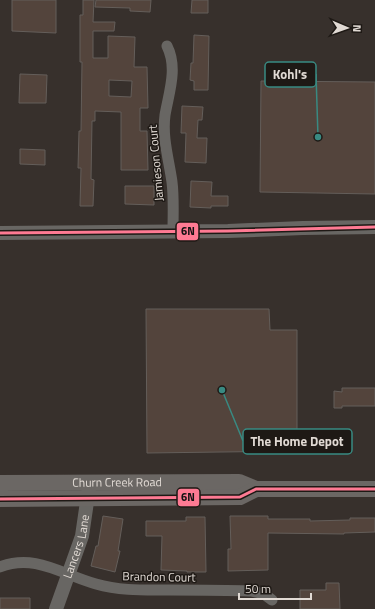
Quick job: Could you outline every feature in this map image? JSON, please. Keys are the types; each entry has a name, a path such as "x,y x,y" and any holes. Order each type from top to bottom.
{"main road":[{"name":"Churn Creek Road","path":"0,483 239,482 256,489 375,489"},
{"name":"Churn Creek Road","path":"0,499 240,497 256,489"}],"street":[{"name":"Jamieson Court","path":"167,46 172,58 172,73 165,117 164,138 172,183 173,231"},
{"path":"0,233 228,231 375,227"},
{"name":"Lancers Lane","path":"56,609 82,536 90,482"},
{"name":"Brandon Court","path":"0,568 13,564 32,562 95,584 121,590 251,591 264,594 272,600"}],"building":[{"path":"12,0 56,0 56,33 12,31"},
{"path":"83,0 94,0 93,22 115,22 114,31 93,31 93,58 108,58 108,36 135,37 134,67 147,67 148,108 140,108 140,131 147,131 148,170 121,170 121,112 95,111 95,121 92,121 91,179 94,180 93,206 80,206 81,168 78,168 79,131 81,131 82,62 80,62 80,15 83,15","holes":["109,80 132,81 131,97 109,96"]},
{"path":"96,0 151,0 150,12 130,11 130,8 95,7"},
{"path":"192,0 208,0 208,13 191,13"},
{"path":"194,35 209,36 208,90 194,90 194,81 190,80 191,63 193,63"},
{"path":"20,74 47,75 46,103 19,103"},
{"path":"261,81 375,82 375,194 260,192"},
{"path":"182,106 203,107 202,120 198,120 197,138 207,138 206,163 185,162 186,133 181,133"},
{"path":"20,149 45,150 45,165 20,164"},
{"path":"191,181 212,182 211,196 228,196 228,206 211,206 211,208 190,207"},
{"path":"125,186 154,186 154,205 125,204"},
{"path":"146,309 269,309 270,330 297,330 297,451 147,453"},
{"path":"342,388 375,388 375,406 342,406 342,408 334,408 334,391 342,392"},
{"path":"103,516 123,519 118,551 120,551 115,572 91,566 96,546 98,546"},
{"path":"230,516 268,516 268,519 310,519 310,521 375,518 375,532 344,534 268,533 268,570 228,571 228,549 231,549"},
{"path":"186,517 205,517 206,572 161,570 162,536 146,536 146,521 186,521"},
{"path":"326,583 339,583 340,609 300,609 300,590 326,590"},
{"path":"0,598 30,598 30,609 0,609"}],"transit line":[{"name":"6N","path":"0,233 228,231 375,227"},
{"name":"6N","path":"0,499 240,497 256,489 375,489"}],"place":[{"name":"Kohl's","path":"318,137"},
{"name":"The Home Depot","path":"222,390"}]}
